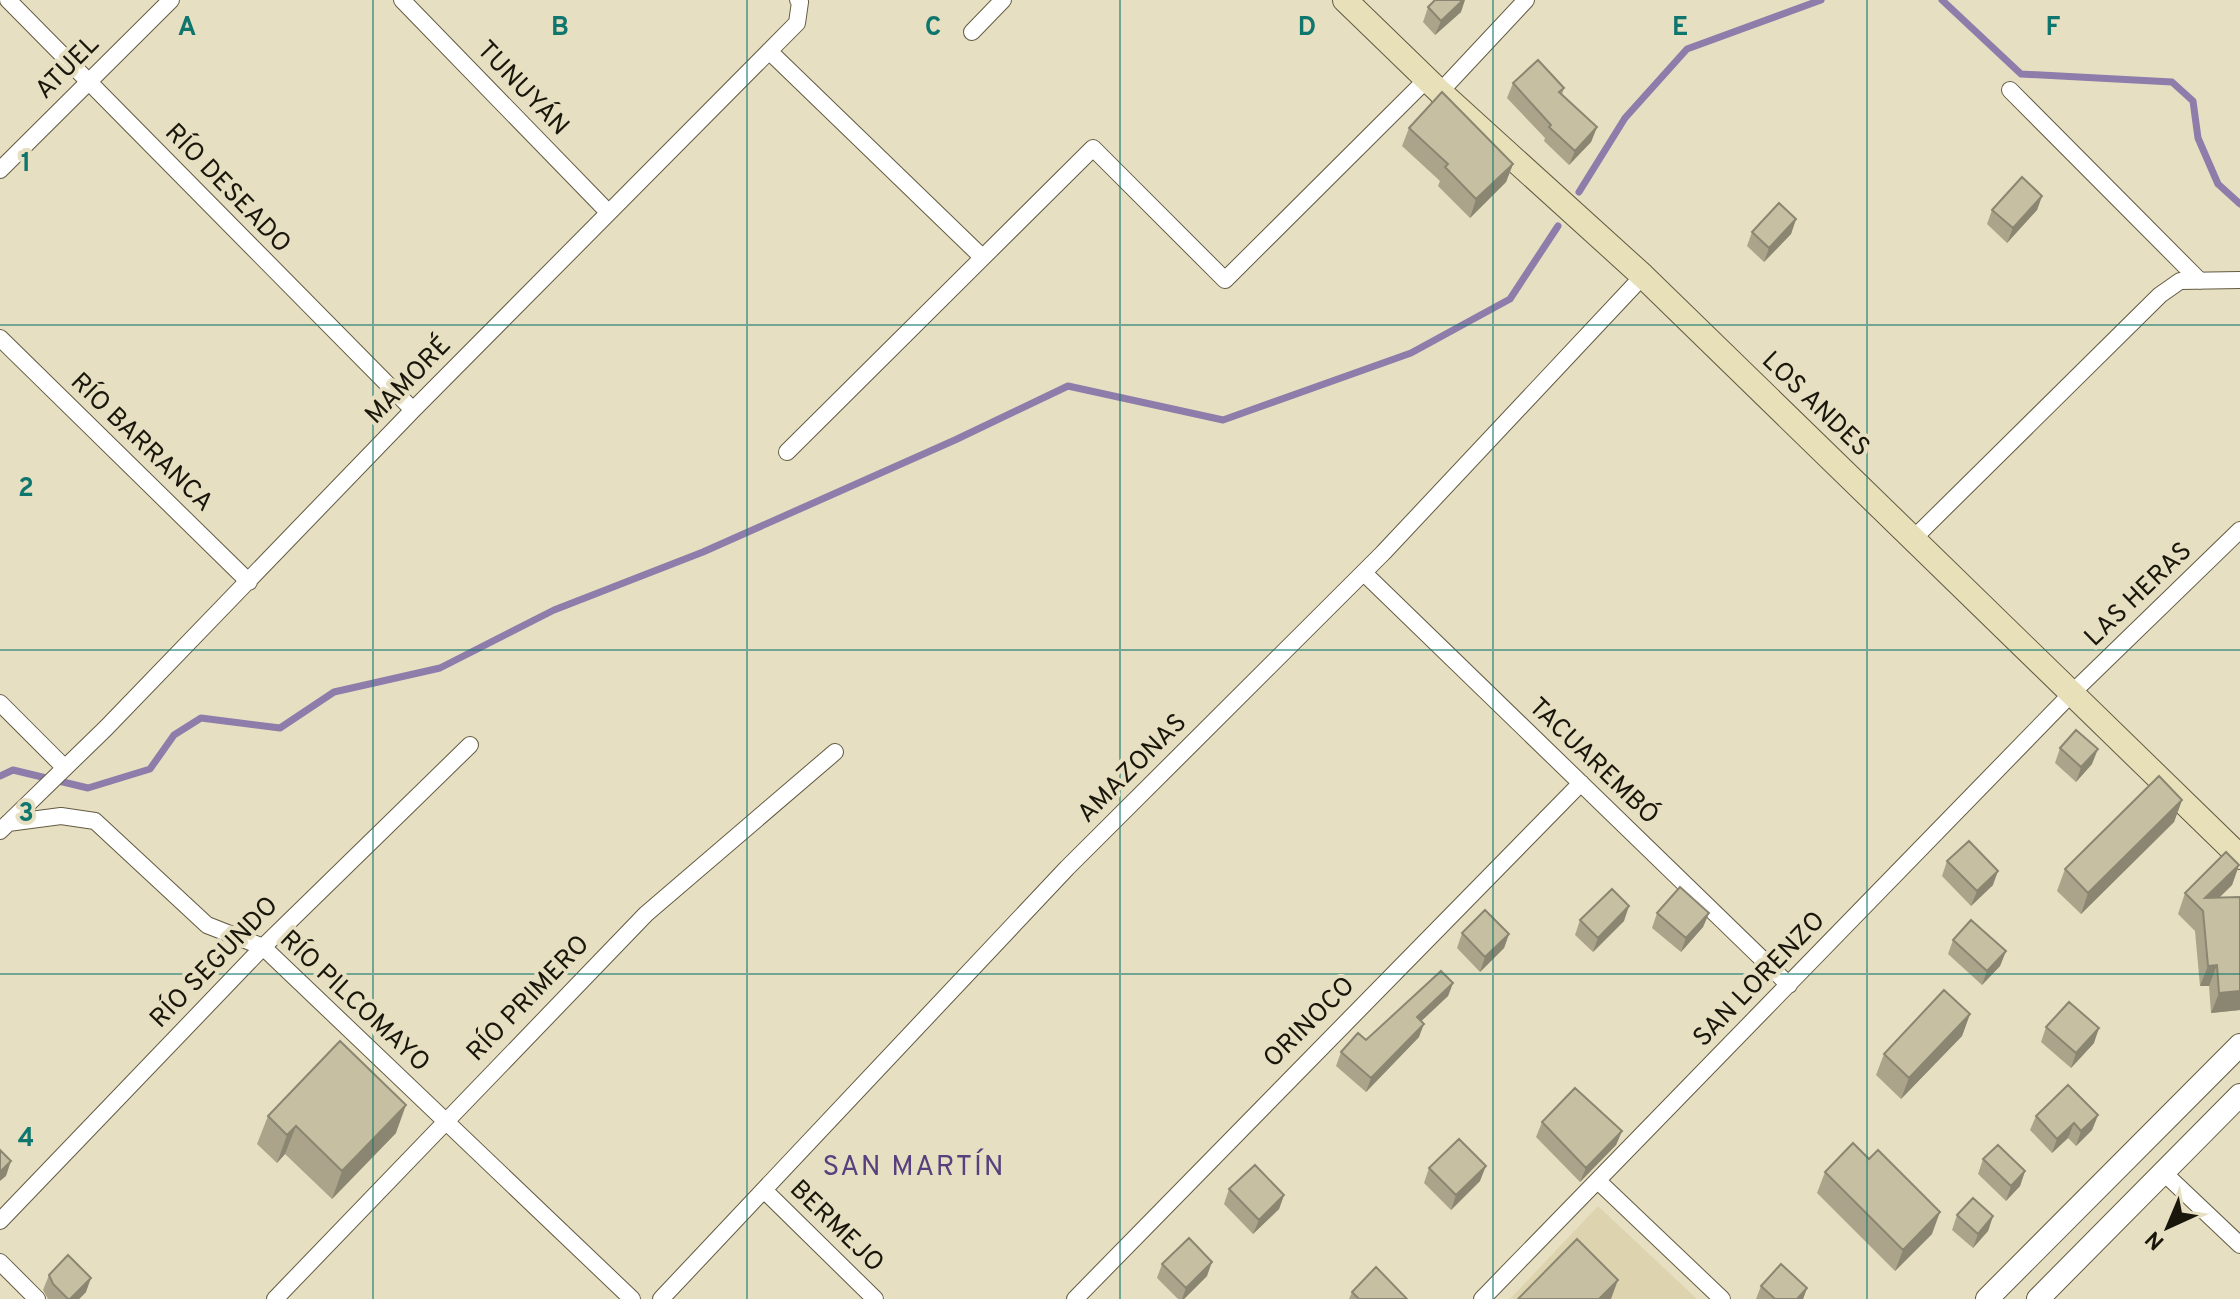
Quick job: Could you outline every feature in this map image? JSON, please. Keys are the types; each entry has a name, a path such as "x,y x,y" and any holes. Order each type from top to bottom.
{"main road":[{"name":"LOS ANDES","path":"1345,0 1433,85 1643,276 2240,857"}],"street":[{"name":"RÍO DESEADO","path":"8,0 413,410"},
{"name":"ATUEL","path":"0,170 171,0"},
{"name":"TUNUYÁN","path":"402,0 608,212"},
{"path":"972,32 1003,0"},
{"path":"787,452 1093,148 1225,280 1526,0"},
{"name":"MAMORÉ","path":"4,827 106,728 413,410 797,23 799,1"},
{"path":"769,51 982,257"},
{"path":"2010,90 2200,281"},
{"name":"AMAZONAS","path":"661,1299 1067,868 1364,573 1643,276"},
{"path":"1912,540 2160,295 2180,281 2240,280"},
{"name":"RÍO BARRANCA","path":"0,338 249,582"},
{"name":"LAS HERAS","path":"2072,693 2240,530"},
{"name":"TACUAREMBÓ","path":"1364,573 1789,985"},
{"name":"SAN LORENZO","path":"1482,1299 2072,693"},
{"path":"0,703 64,767"},
{"name":"RÍO SEGUNDO","path":"0,1221 263,947 470,745"},
{"name":"RÍO PRIMERO","path":"275,1299 646,914 835,752"},
{"name":"ORINOCO","path":"1075,1299 1581,783"},
{"name":"RÍO PILCOMAYO","path":"4,827 61,816 95,821 207,925 263,947 632,1299"},
{"path":"1987,1299 2240,1045"},
{"path":"2038,1299 2240,1095"},
{"path":"2163,1172 2240,1245"},
{"path":"1598,1181 1722,1299"},
{"name":"BERMEJO","path":"764,1190 875,1299"},
{"path":"0,1262 37,1299"}],"shaded area":[{"path":"1598,1206 1697,1299 1510,1299"}],"building":[{"path":"1435,0 1463,0 1441,21 1428,7"},
{"path":"1538,60 1564,88 1559,92 1597,127 1575,151 1549,127 1551,125 1513,83"},
{"path":"1442,92 1513,164 1476,199 1445,167 1448,164 1409,128"},
{"path":"2022,177 2042,196 2013,228 1992,210"},
{"path":"1779,203 1796,219 1769,248 1752,232"},
{"path":"2076,730 2098,749 2081,767 2060,748"},
{"path":"2159,776 2182,800 2088,893 2065,869"},
{"path":"1969,841 1998,871 1977,891 1947,861"},
{"path":"2226,852 2239,865 2205,898 2240,897 2240,991 2219,993 2217,965 2208,966 2203,911 2185,893"},
{"path":"1680,887 1709,913 1686,938 1657,913"},
{"path":"1612,889 1629,906 1598,938 1580,920"},
{"path":"1485,910 1509,934 1485,957 1462,933"},
{"path":"1971,920 2006,951 1987,971 1953,940"},
{"path":"1441,971 1453,983 1417,1017 1424,1024 1371,1078 1341,1052 1358,1033 1366,1040"},
{"path":"1944,990 1970,1014 1909,1078 1884,1054"},
{"path":"2069,1002 2099,1028 2076,1053 2046,1027"},
{"path":"340,1041 406,1105 342,1171 296,1126 287,1135 268,1116"},
{"path":"2068,1085 2098,1115 2081,1131 2074,1123 2057,1139 2036,1116"},
{"path":"1575,1088 1622,1131 1586,1168 1542,1122"},
{"path":"1459,1139 1486,1166 1456,1195 1429,1168"},
{"path":"1853,1143 1869,1159 1878,1150 1940,1212 1903,1250 1825,1172"},
{"path":"1998,1145 2025,1171 2011,1186 1983,1159"},
{"path":"0,1150 11,1161 0,1172"},
{"path":"1255,1165 1284,1195 1259,1220 1229,1189"},
{"path":"1973,1198 1993,1216 1978,1234 1957,1215"},
{"path":"1189,1238 1212,1262 1186,1288 1162,1264"},
{"path":"1577,1239 1618,1280 1599,1299 1518,1299"},
{"path":"68,1255 91,1278 70,1299 53,1284 49,1275"},
{"path":"1781,1264 1807,1288 1797,1299 1775,1299 1761,1286"},
{"path":"1376,1267 1407,1299 1359,1299 1352,1292"}],"waterway":[{"path":"1579,192 1625,118 1687,49 1821,0"},
{"path":"1942,0 2021,74 2172,82 2193,101 2198,138 2218,184 2240,204"},
{"path":"0,776 13,770 88,788 150,769 174,735 201,718 280,728 334,692 440,668 554,610 703,552 1068,386 1223,420 1411,353 1510,299 1558,226"}],"district":[{"name":"SAN MARTÍN","path":"914,1168"}]}
